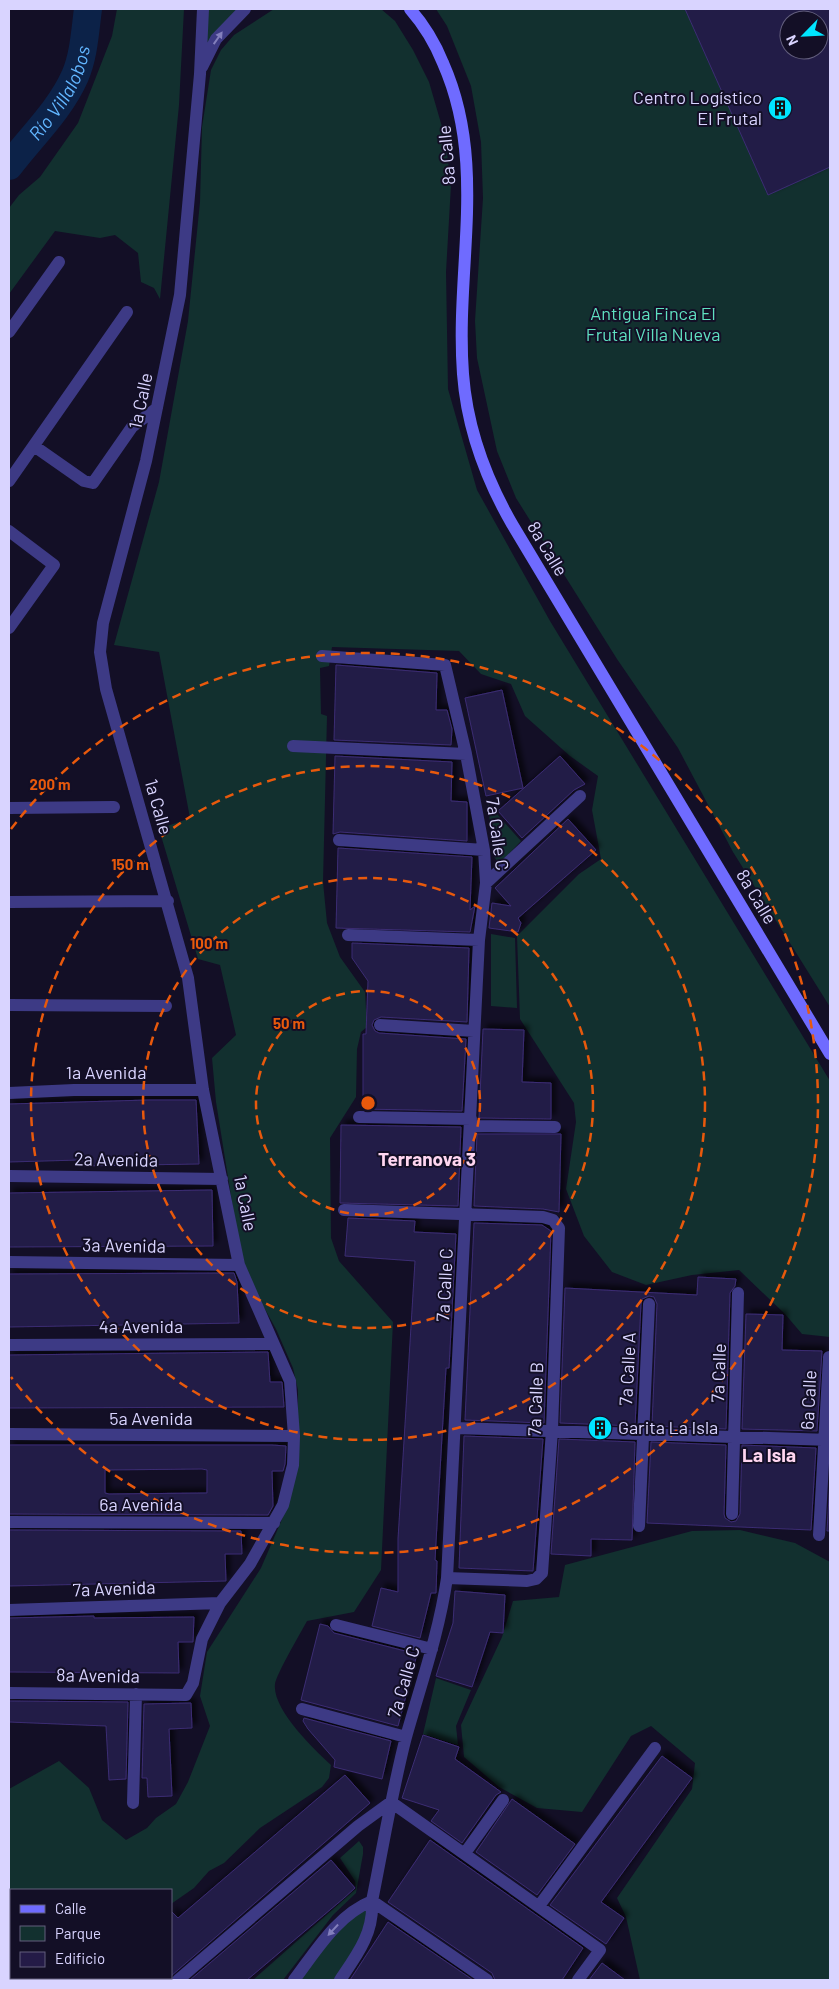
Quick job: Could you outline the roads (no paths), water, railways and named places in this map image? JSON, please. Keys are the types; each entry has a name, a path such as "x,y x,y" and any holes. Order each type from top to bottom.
{"main road":[{"name":"8a Calle","path":"410,9 424,26 445,67 454,90 464,128 468,177 462,311 463,374 472,429 489,480 512,524 830,1054"}],"street":[{"name":"1a Calle","path":"186,1694 193,1683 202,1639 220,1603 250,1564 283,1505 293,1465 294,1436 290,1381 239,1265 203,1090 188,978 168,901 106,689 100,652 103,623 146,461 180,295 200,74 203,9"},
{"name":"1a Calle","path":"200,74 216,39 245,9"},
{"path":"9,332 59,262"},
{"path":"9,481 126,312"},
{"path":"34,446 84,481 93,482 132,427 157,408"},
{"path":"9,531 54,565 9,628"},
{"name":"7a Calle C","path":"322,656 445,665 466,754 484,850 486,883 479,940 467,1214 447,1578 440,1622 406,1737 391,1802 372,1902 373,1913 368,1936 340,1980"},
{"path":"293,746 466,754"},
{"path":"486,883 580,796"},
{"path":"9,808 114,807"},
{"path":"339,840 484,850"},
{"path":"9,902 168,901"},
{"path":"348,935 479,940"},
{"path":"9,1005 166,1006"},
{"path":"380,1025 474,1031"},
{"name":"1a Avenida","path":"9,1093 74,1090 203,1090"},
{"path":"359,1117 555,1127"},
{"name":"2a Avenida","path":"9,1176 222,1179"},
{"path":"344,1210 467,1214"},
{"name":"7a Calle B","path":"447,1578 527,1581 539,1577 543,1568 552,1430 560,1236 556,1222 543,1217 467,1214"},
{"name":"3a Avenida","path":"9,1262 239,1265"},
{"name":"7a Calle","path":"732,1514 738,1293"},
{"name":"7a Calle A","path":"639,1526 649,1304"},
{"name":"4a Avenida","path":"9,1345 273,1344"},
{"name":"6a Calle","path":"819,1535 827,1440 829,1357"},
{"path":"455,1428 642,1432 827,1440"},
{"name":"5a Avenida","path":"9,1434 294,1436"},
{"name":"6a Avenida","path":"9,1522 274,1524"},
{"name":"7a Avenida","path":"9,1610 220,1603"},
{"path":"336,1625 432,1649"},
{"name":"8a Avenida","path":"9,1693 186,1694"},
{"path":"133,1803 136,1694"},
{"path":"302,1709 406,1737"},
{"path":"539,1906 655,1748"},
{"path":"465,1853 503,1800"},
{"path":"178,1980 358,1826 391,1802 600,1950 578,1980"},
{"path":"294,1980 341,1922 372,1902 487,1980"}],"waterway":[{"name":"Río Villalobos","path":"9,166 53,112 69,88 80,60 88,9"}],"place":[{"name":"Centro Logístico El Frutal","path":"780,108"},
{"name":"Garita La Isla","path":"600,1428"}],"district":[{"name":"Terranova 3","path":"427,1159"},
{"name":"La Isla","path":"769,1455"}],"park label":[{"name":"Antigua Finca El Frutal Villa Nueva","path":"653,324"}]}
